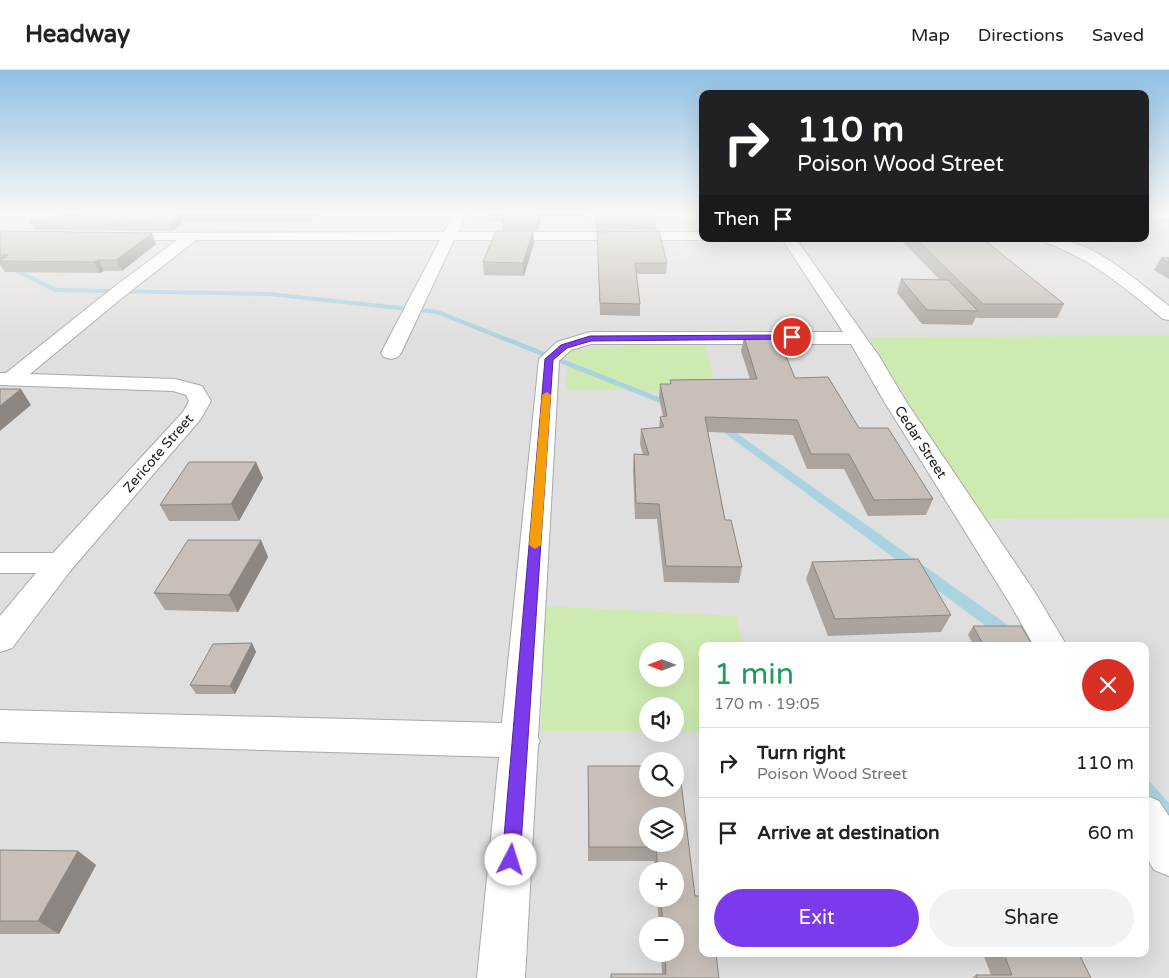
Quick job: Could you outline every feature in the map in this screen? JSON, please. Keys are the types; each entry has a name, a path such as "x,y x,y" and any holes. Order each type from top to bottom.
{"street":[{"path":"5,380 168,254"},
{"path":"391,353 441,254"},
{"name":"Cedar Street","path":"800,254 869,356 896,403 1023,599 1049,642"},
{"path":"1085,254 1108,267 1169,315"},
{"path":"501,978 521,741 549,359 564,346 590,338 857,338"},
{"name":"Zericote Street","path":"0,639 61,563 192,415 200,401 194,391 175,385 5,380"},
{"path":"0,563 61,563"},
{"path":"0,726 521,741"},
{"path":"1149,822 1169,855"}],"shaded area":[{"path":"0,254 1169,254 1169,978 0,978"}],"green space":[{"path":"1169,336 1169,518 986,519 912,412 905,396 869,337"},
{"path":"704,342 717,392 566,389 568,350"},
{"path":"544,606 736,616 742,642 699,642 699,732 684,732 684,697 639,697 639,731 542,731"}],"building":[{"path":"124,254 116,260 99,260 94,262 0,261 8,255 0,255"},
{"path":"486,254 526,254 523,263 483,262"},
{"path":"598,254 665,254 667,263 635,263 640,304 600,303"},
{"path":"932,254 1002,254 1064,304 983,304"},
{"path":"1161,258 1169,258 1169,263"},
{"path":"901,279 948,280 978,311 927,310"},
{"path":"744,337 778,337 795,378 828,377 859,428 888,428 933,499 874,500 849,454 811,454 797,420 705,417 725,520 731,520 742,567 666,566 659,504 636,503 634,454 649,455 641,429 664,427 660,417 667,416 660,384 671,384 670,380 757,379"},
{"path":"0,389 21,389 0,406"},
{"path":"189,462 256,462 231,504 160,505"},
{"path":"188,540 261,540 229,595 154,593"},
{"path":"918,559 951,615 835,619 812,562"},
{"path":"973,626 1021,626 1031,642 982,642"},
{"path":"252,643 230,686 190,685 213,644"},
{"path":"588,766 639,766 639,797 683,797 695,896 699,896 699,957 716,957 719,978 611,978 611,974 666,974 665,962 684,962 684,917 662,917 662,907 684,907 684,862 657,862 656,852 684,852 684,807 639,807 639,847 589,847"},
{"path":"0,850 78,851 38,921 0,921"},
{"path":"1005,957 1080,957 1091,978 977,978 976,975 1012,975"}],"waterway":[{"path":"0,262 55,290 269,294 438,312 674,405"},
{"path":"718,423 1018,642"},
{"path":"1149,794 1169,817"}],"slow traffic":[{"path":"535,545 547,395"}],"route":[{"path":"511,860 549,359 564,346 590,338 792,337"}]}
